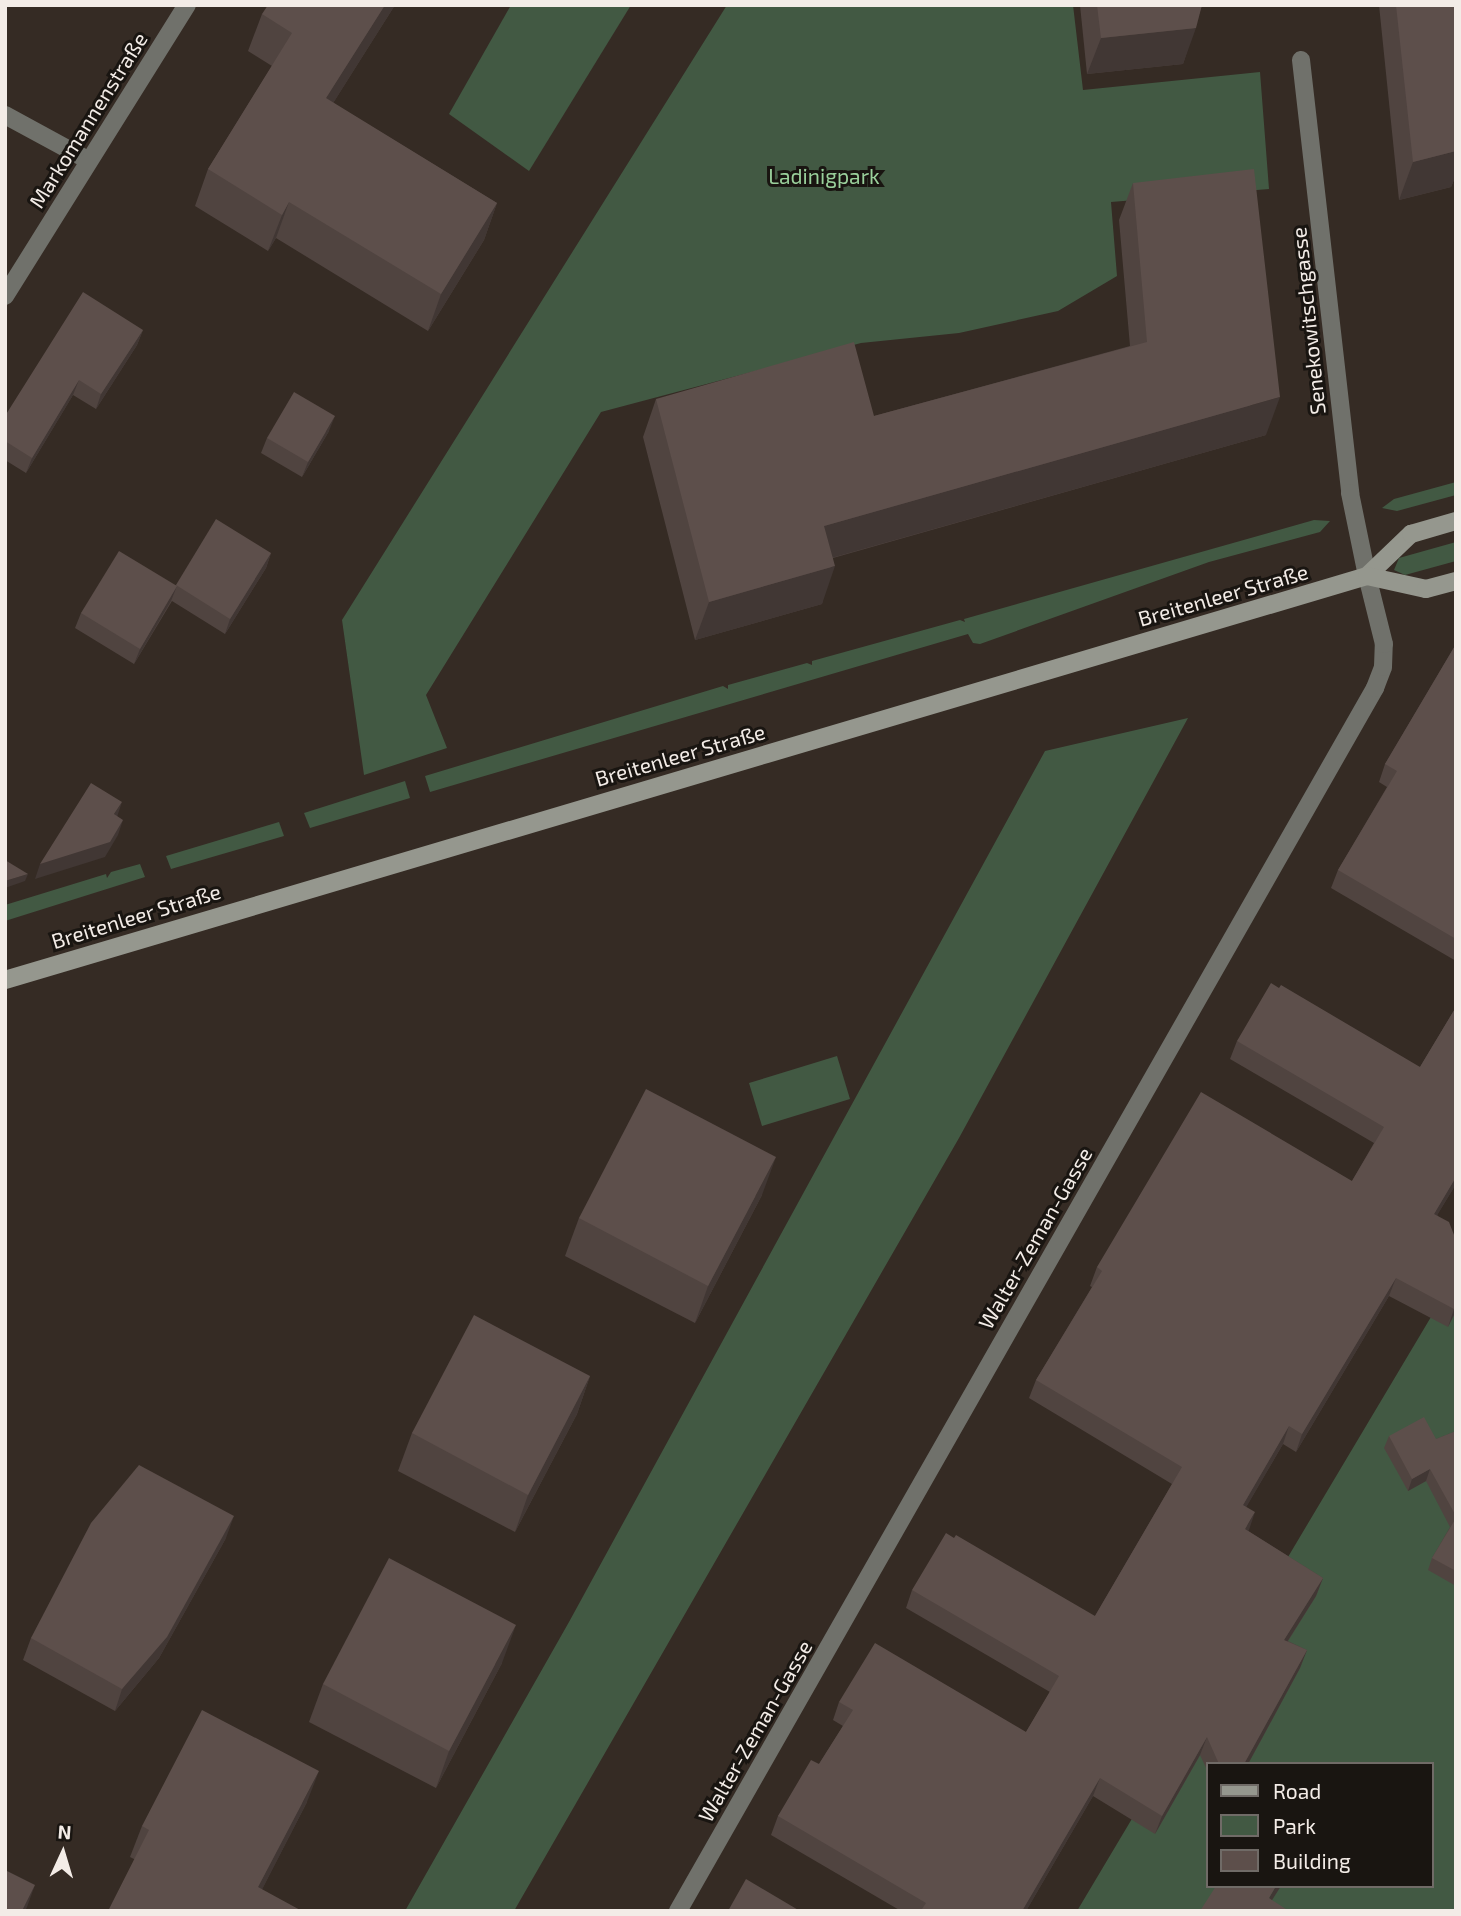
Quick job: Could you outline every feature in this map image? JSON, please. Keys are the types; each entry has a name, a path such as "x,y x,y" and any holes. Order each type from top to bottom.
{"main road":[{"name":"Breitenleer Straße","path":"5,980 1367,576 1411,534 1456,521"},
{"name":"Breitenleer Straße","path":"1367,576 1426,589 1456,581"}],"street":[{"name":"Markomannenstraße","path":"5,296 187,5"},
{"name":"Senekowitschgasse","path":"1301,60 1350,493 1367,576"},
{"path":"5,115 88,160"},
{"name":"Walter-Zeman-Gasse","path":"678,1911 1374,688 1384,667 1384,644 1367,576"}],"green space":[{"path":"511,5 631,5 529,171 449,114"},
{"name":"Ladinigpark","path":"727,5 1073,5 1083,90 1260,72 1269,189 1111,202 1117,276 1058,311 959,333 861,343 601,412 426,695 447,748 364,775 342,620"},
{"path":"1456,482 1456,495 1397,511 1382,508 1394,499"},
{"path":"1314,520 1330,521 1320,532 1209,562 980,644 973,643 968,634 430,792 425,776 723,686 728,689 728,685 807,663 812,665 812,661 960,620 965,622 964,619"},
{"path":"1456,542 1456,561 1405,575 1394,570 1399,558"},
{"path":"1188,718 959,1138 514,1911 405,1911 569,1622 1045,751"},
{"path":"405,781 410,798 310,828 304,813"},
{"path":"279,822 284,836 171,869 166,856"},
{"path":"140,864 145,877 5,921 5,905 106,874 107,878 111,872"},
{"path":"837,1056 850,1099 762,1126 749,1083"},
{"path":"1456,1275 1456,1911 1077,1911"}],"building":[{"path":"268,5 385,5 326,98 497,203 441,294 289,202 282,215 208,169 292,33 262,14"},
{"path":"1097,5 1202,5 1196,28 1101,38"},
{"path":"1396,5 1456,5 1456,151 1413,162"},
{"path":"1254,169 1280,397 824,526 835,566 709,602 656,399 854,342 874,416 1147,342 1133,183"},
{"path":"83,292 143,330 101,394 79,380 32,458 5,441 5,416"},
{"path":"294,392 335,416 308,462 267,438"},
{"path":"216,519 271,553 230,619 176,585"},
{"path":"119,551 177,586 140,649 81,613"},
{"path":"1456,644 1456,939 1338,870 1397,771 1385,764"},
{"path":"91,783 122,802 114,814 123,820 110,842 40,864"},
{"path":"5,860 28,874 5,881"},
{"path":"1271,983 1279,988 1281,985 1420,1067 1456,1007 1456,1177 1434,1214 1449,1222 1456,1240 1456,1306 1454,1309 1396,1278 1302,1434 1289,1426 1243,1505 1255,1512 1245,1529 1323,1578 1284,1640 1307,1650 1245,1762 1218,1762 1207,1737 1162,1816 1100,1778 1022,1911 925,1911 922,1909 926,1903 778,1816 811,1760 819,1764 853,1710 839,1702 875,1643 1026,1732 1059,1676 912,1590 946,1533 954,1538 956,1535 1095,1616 1182,1467 1036,1380 1102,1271 1097,1267 1201,1092 1352,1181 1384,1127 1237,1041"},
{"path":"646,1089 776,1157 708,1286 579,1218"},
{"path":"474,1315 590,1376 528,1495 412,1433"},
{"path":"1424,1417 1436,1439 1456,1431 1456,1516 1430,1469 1412,1479 1389,1436"},
{"path":"139,1465 234,1516 167,1637 122,1689 31,1638 91,1523"},
{"path":"1456,1518 1456,1571 1432,1558"},
{"path":"389,1558 516,1625 449,1751 323,1684"},
{"path":"202,1710 319,1771 258,1887 302,1911 108,1911 149,1830 142,1826"},
{"path":"5,1870 35,1885 22,1911 5,1911"},
{"path":"746,1879 800,1911 728,1911"},
{"path":"1215,1888 1275,1888 1269,1898 1289,1911 1200,1911"}]}
